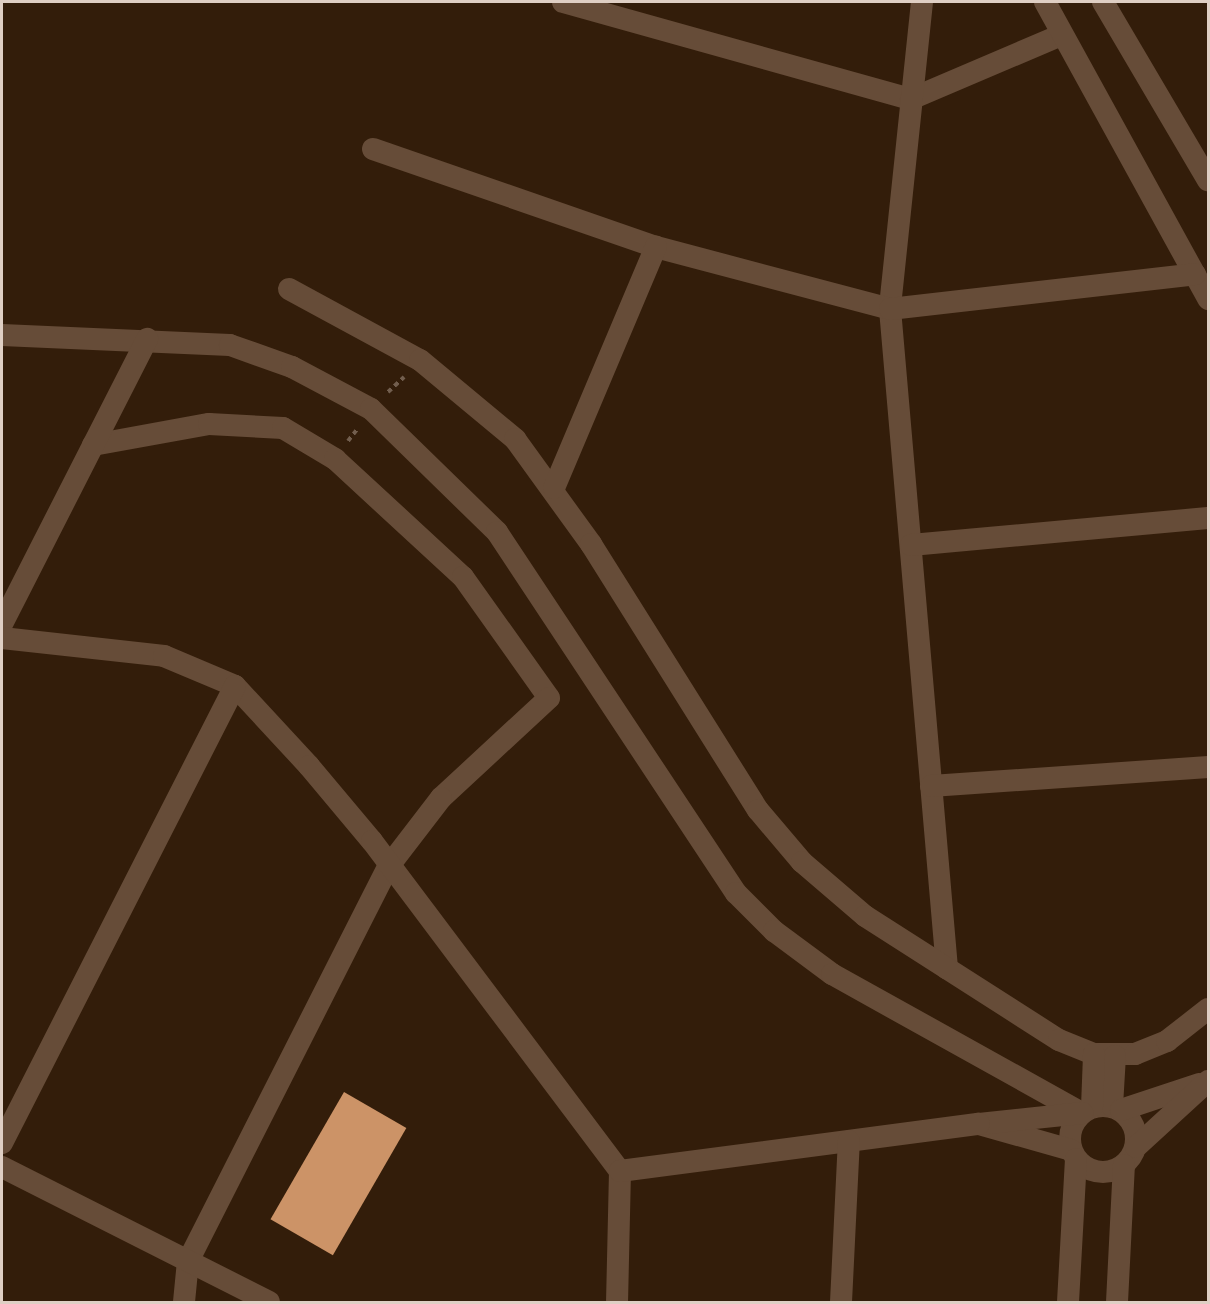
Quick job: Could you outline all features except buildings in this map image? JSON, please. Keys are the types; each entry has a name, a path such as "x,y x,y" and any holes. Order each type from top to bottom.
{"street":[{"path":"563,2 911,99 1061,35"},
{"path":"922,2 890,309 947,969"},
{"path":"1045,2 1061,35 1209,299"},
{"path":"1103,2 1209,180"},
{"path":"373,149 656,247 890,309 1195,274"},
{"path":"554,488 656,247"},
{"path":"289,289 420,360 516,439 554,488 758,810 802,862 865,916 1059,1040 1105,1055 1167,1041 1209,1009"},
{"path":"2,335 147,339 230,345 292,367 371,409 497,532 680,816 759,916 831,974 1134,1125 1118,1302"},
{"path":"2,624 147,339"},
{"path":"93,445 209,424 283,428 335,459 462,577 549,698 441,798 388,867 188,1261 184,1302"},
{"path":"911,545 1209,518"},
{"path":"2,638 164,656 235,687 309,766 620,1171 617,1302"},
{"path":"2,1143 235,687"},
{"path":"931,786 1209,767"},
{"path":"1101,1109 1105,1055"},
{"path":"620,1171 1101,1109 1209,1081"},
{"path":"979,1124 1074,1154 1105,1173 1130,1156 1209,1081"},
{"path":"1068,1302 1074,1154 1071,1128 1101,1109"},
{"path":"841,1302 849,1141"},
{"path":"2,1167 269,1302"}],"path":[{"path":"335,459 371,409 420,360"}]}
